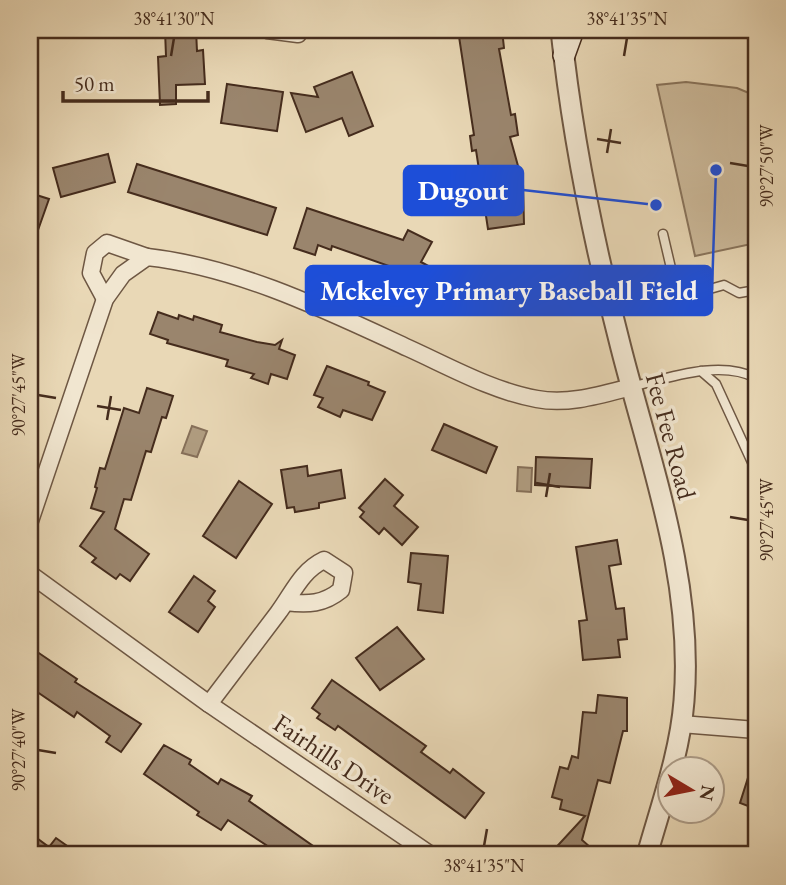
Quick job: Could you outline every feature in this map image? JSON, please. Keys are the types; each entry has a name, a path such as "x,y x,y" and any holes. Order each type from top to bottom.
{"main road":[{"path":"564,55 573,30"}],"street":[{"path":"267,30 290,35 298,34 301,30"},
{"name":"Fee Fee Road","path":"561,30 607,296 672,544 685,661 681,724 647,855"},
{"path":"105,299 91,273 95,253 107,243 147,257 181,260 340,315 470,377 537,399 585,399 631,387"},
{"path":"30,520 105,299 123,274 147,257"},
{"name":"Fairhills Drive","path":"30,574 209,704 431,855"},
{"path":"209,704 286,602"},
{"path":"681,724 756,730"}],"lane":[{"path":"663,234 678,298 724,285 739,293 756,290"},
{"path":"631,387 701,371 746,372 756,377"},
{"path":"701,371 716,384 756,471"}],"shaded area":[{"path":"686,82 737,88 756,96 756,243 695,256 657,85"},
{"path":"192,426 207,431 197,457 182,453"},
{"path":"518,467 532,468 531,492 517,491"}],"building":[{"path":"165,30 196,30 197,51 203,50 205,84 176,85 176,104 160,105 158,57 166,56"},
{"path":"458,30 502,30 504,48 499,49 511,115 515,114 518,135 510,137 523,184 524,224 488,229 476,150 472,151 470,136 474,135"},
{"path":"352,72 373,126 349,136 342,118 306,132 291,93 318,97 314,87"},
{"path":"227,84 283,92 277,131 221,123"},
{"path":"108,154 115,182 61,197 53,168"},
{"path":"137,164 276,208 267,235 128,192"},
{"path":"30,193 49,199 32,247 30,247"},
{"path":"307,208 403,240 408,230 432,242 421,262 452,279 438,305 390,284 391,279 384,275 389,266 332,246 331,250 318,245 315,255 294,248"},
{"path":"158,312 178,319 179,315 193,320 194,316 222,325 220,332 257,342 275,345 282,340 279,349 295,355 287,379 271,374 268,384 251,378 254,374 226,366 228,360 167,343 168,340 150,334"},
{"path":"327,366 369,382 368,385 385,392 372,420 343,410 340,417 318,407 323,398 314,395"},
{"path":"147,388 173,396 166,418 162,417 151,452 146,451 131,500 124,499 115,529 149,554 130,581 120,574 116,579 92,562 96,558 80,546 104,512 91,508 97,488 95,487 100,468 105,469 124,408 139,413"},
{"path":"444,424 497,447 486,473 432,450"},
{"path":"536,457 592,459 590,488 535,485"},
{"path":"307,466 308,476 341,470 345,498 319,503 319,508 295,512 294,507 287,508 281,470"},
{"path":"385,479 403,495 394,506 418,527 402,545 384,528 379,534 360,517 364,512 359,508"},
{"path":"239,481 272,504 236,558 203,536"},
{"path":"617,540 621,564 609,566 616,609 624,608 627,639 618,640 620,657 583,660 579,621 587,620 576,547"},
{"path":"411,553 448,556 443,613 418,610 421,584 408,582"},
{"path":"194,576 215,591 208,601 215,607 198,632 169,612"},
{"path":"397,627 424,659 380,690 356,658"},
{"path":"30,647 77,679 75,682 141,724 121,752 106,742 110,736 77,712 74,717 30,687"},
{"path":"332,680 426,746 421,752 450,773 453,769 484,793 465,818 338,726 335,730 317,718 320,714 312,708"},
{"path":"598,695 627,698 627,731 623,731 610,783 598,780 582,840 590,847 583,855 549,855 585,816 560,809 562,800 552,797 560,767 568,769 572,756 578,758 583,712 596,713"},
{"path":"164,745 191,760 189,764 218,784 221,779 252,796 249,801 326,855 258,855 266,845 228,820 221,830 197,815 199,812 144,774"},
{"path":"753,762 756,763 756,809 740,803"},
{"path":"30,833 49,847 56,838 80,855 30,855"}],"place":[{"name":"Mckelvey Primary Baseball Field","path":"716,170"},
{"name":"Dugout","path":"656,205"}]}
